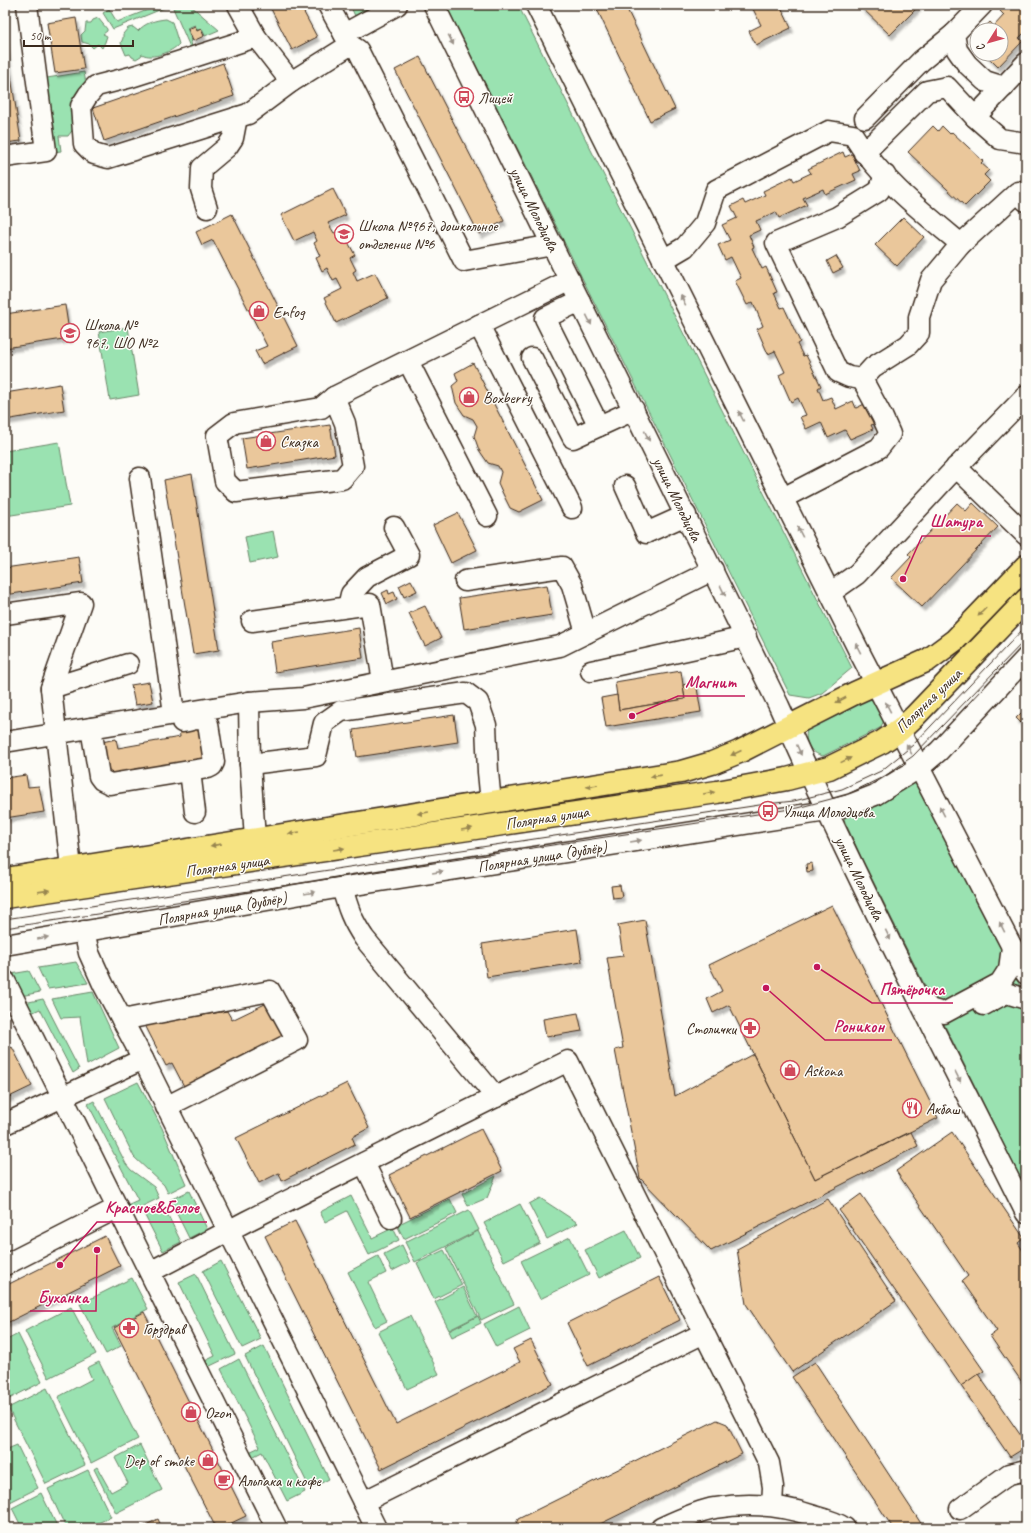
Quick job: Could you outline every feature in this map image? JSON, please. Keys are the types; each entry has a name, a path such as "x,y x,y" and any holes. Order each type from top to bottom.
{"main road":[{"name":"Полярная улица","path":"5,879 682,772 712,763 789,727 876,683 928,660 955,640 1026,566"},
{"name":"Полярная улица","path":"5,897 265,860 718,792 810,774 829,768 882,742 900,730 1026,600"}],"street":[{"path":"5,157 46,151 27,5"},
{"path":"238,5 256,37 290,82"},
{"path":"328,5 347,40 358,50 464,261 553,245"},
{"path":"256,37 131,77 96,86 81,106 84,144 94,154 108,158 248,114 347,40 397,5"},
{"name":"улица Молодцова","path":"434,5 746,637 827,811 917,996 1026,1213"},
{"path":"536,5 830,593 1026,974"},
{"path":"865,118 921,61 954,34 982,5"},
{"path":"954,34 957,50 967,64 985,81 1004,87"},
{"path":"976,117 1026,64"},
{"path":"864,153 927,91 947,87 1000,140 1026,144"},
{"path":"207,208 201,189 202,168 227,147 233,138 237,117"},
{"path":"663,260 685,247 705,223 716,190 829,130 853,134 864,153 900,192 961,244"},
{"path":"862,379 849,377 838,372 776,243 837,217 879,191 885,175"},
{"path":"862,379 872,367 908,345 919,333 919,317 931,280 961,244 1018,192 1026,201"},
{"path":"334,397 345,423 353,466 342,479 236,492 225,481 217,436 234,423 321,408 334,397 570,280"},
{"path":"580,301 545,318 599,426"},
{"path":"479,324 572,508"},
{"path":"532,358 573,438 634,410"},
{"path":"408,360 487,516"},
{"path":"783,498 879,448 890,434 862,379"},
{"path":"830,593 857,574 956,467 1026,396"},
{"path":"956,467 1026,535"},
{"path":"140,478 174,713"},
{"path":"625,486 646,533 686,515"},
{"path":"348,607 351,594 367,577 409,555 394,527"},
{"path":"465,581 562,567 572,585 586,633"},
{"path":"5,742 174,713 249,702 303,698 560,646 713,570"},
{"path":"5,614 81,603 51,688 71,868"},
{"path":"252,621 370,604 383,681"},
{"path":"591,671 746,637"},
{"name":"Полярная улица (дублёр)","path":"5,945 342,887 827,811 875,795 919,768 939,751 1026,658"},
{"path":"51,688 128,664"},
{"path":"250,764 316,756 324,723 341,711 466,693 478,702 486,725 491,803"},
{"path":"249,702 250,764 255,839"},
{"path":"91,728 99,776 106,783 110,784 208,768 212,766 214,762 208,724 206,720 202,719 145,729 140,726 139,720"},
{"path":"190,771 195,812"},
{"path":"342,887 353,922 364,938 496,1097"},
{"path":"84,931 89,953 376,1528"},
{"name":"улица Молодцова","path":"917,996 930,1009 944,1013 1000,982 1009,969 1012,947"},
{"path":"5,982 150,1272 275,1528"},
{"path":"122,1020 270,991 297,1040 166,1107"},
{"name":"улица Молодцова","path":"944,1049 942,1033 949,1023 1006,993 1026,999"},
{"path":"5,1124 143,1059"},
{"path":"150,1272 228,1230 568,1061 769,1463 773,1487 772,1505"},
{"path":"364,1163 391,1218"},
{"path":"5,1265 117,1208"},
{"path":"363,1502 704,1333"},
{"path":"960,1509 1009,1474 1026,1470"},
{"path":"661,1528 714,1508 751,1505 772,1505 802,1512 840,1524 846,1528"}],"green space":[{"path":"155,5 169,6 113,29 103,13 109,9 117,22 155,7"},
{"path":"180,5 190,5 219,30 205,36 202,29 197,30 195,25 187,28 192,41 192,47 190,47 173,8"},
{"path":"350,5 375,5 355,16"},
{"path":"446,5 518,5 852,668 822,693 809,698 790,695"},
{"path":"98,18 107,29 107,31 103,34 107,36 102,48 98,44 93,48 89,44 82,42 81,35 85,31 86,23 91,23 93,20"},
{"path":"166,19 172,22 179,44 176,47 156,56 146,56 142,54 136,59 130,54 126,55 121,43 123,34 128,28 133,27 138,31 150,22"},
{"path":"84,72 86,84 74,128 68,136 59,136 61,151 53,152 47,78"},
{"path":"128,327 139,395 110,400 99,332"},
{"path":"59,442 70,506 5,516 5,451"},
{"path":"273,531 278,557 250,563 245,537"},
{"path":"869,698 877,704 884,721 880,728 823,756 818,755 811,750 806,739 807,730"},
{"path":"913,782 921,788 1026,998 1026,1189 844,820 846,815"},
{"path":"76,962 88,983 48,989 38,968"},
{"path":"29,971 40,992 21,996 11,974"},
{"path":"93,992 119,1048 87,1065 80,1017 61,1018 52,999"},
{"path":"43,999 79,1069 73,1073 40,1009 29,1014 24,1003"},
{"path":"138,1082 162,1128 186,1184 168,1193 164,1185 134,1157 105,1098"},
{"path":"94,1101 126,1164 131,1170 154,1187 159,1198 131,1212 127,1205 138,1200 88,1104"},
{"path":"496,1176 487,1198 468,1206 462,1194"},
{"path":"189,1191 207,1229 189,1238 170,1200"},
{"path":"351,1196 372,1238 393,1228 399,1240 369,1255 347,1211 325,1222 320,1212"},
{"path":"540,1198 578,1223 547,1239 529,1204"},
{"path":"450,1199 457,1213 404,1239 397,1225"},
{"path":"162,1203 181,1242 163,1251 143,1212"},
{"path":"520,1204 540,1243 504,1261 484,1223"},
{"path":"469,1210 479,1230 415,1262 405,1242"},
{"path":"626,1230 640,1258 599,1278 585,1250"},
{"path":"478,1231 514,1304 481,1320 446,1248"},
{"path":"570,1237 589,1275 540,1299 521,1261"},
{"path":"402,1245 410,1262 392,1271 384,1254"},
{"path":"444,1250 462,1285 434,1299 417,1263"},
{"path":"378,1256 386,1273 368,1282 387,1321 375,1327 348,1272"},
{"path":"221,1261 261,1339 242,1348 203,1271"},
{"path":"196,1274 235,1354 208,1367 205,1361 215,1356 179,1282"},
{"path":"132,1278 148,1309 112,1328 121,1346 106,1354 80,1304"},
{"path":"463,1287 477,1316 449,1330 435,1302"},
{"path":"519,1306 530,1330 496,1347 484,1324"},
{"path":"71,1307 96,1354 49,1378 25,1331"},
{"path":"410,1316 439,1374 407,1389 378,1332"},
{"path":"478,1316 481,1323 452,1337 449,1331"},
{"path":"18,1334 42,1382 5,1401 5,1341"},
{"path":"264,1346 329,1479 310,1489 245,1356"},
{"path":"239,1359 305,1492 287,1501 262,1452 252,1457 249,1452 260,1447 221,1369"},
{"path":"99,1362 138,1439 91,1463 58,1397 92,1379 87,1368"},
{"path":"47,1388 85,1465 46,1484 8,1408"},
{"path":"17,1445 38,1488 10,1502 5,1493 5,1450"},
{"path":"140,1445 162,1490 116,1513 94,1469 97,1467 111,1492 128,1483 115,1458"},
{"path":"88,1470 111,1517 87,1528 66,1528 48,1489"},
{"path":"41,1493 58,1528 22,1528 12,1508"}],"building":[{"path":"269,5 300,5 317,37 292,50"},
{"path":"595,5 625,5 675,109 650,121"},
{"path":"751,5 780,5 791,28 756,45 749,31 761,25"},
{"path":"859,5 920,5 890,35"},
{"path":"1006,5 1026,5 1026,31 1019,38 1023,41 1009,56 1009,22 998,22 1004,15 1000,11"},
{"path":"76,18 84,69 55,73 47,23"},
{"path":"195,26 197,31 201,29 204,36 193,41 188,29"},
{"path":"5,38 21,141 5,143"},
{"path":"420,57 504,221 479,234 395,70"},
{"path":"993,62 1003,62 998,67"},
{"path":"223,63 234,96 104,141 93,108"},
{"path":"933,126 938,131 942,126 950,134 952,132 983,161 981,163 989,170 984,175 990,181 965,206 908,152"},
{"path":"843,152 845,157 852,154 860,171 853,174 856,180 825,194 823,189 803,198 807,205 779,218 776,212 756,221 760,230 749,235 754,247 752,248 762,269 766,267 777,292 774,293 781,308 784,307 800,342 797,344 803,356 806,355 821,386 818,388 823,400 831,397 836,409 853,401 856,408 871,401 880,421 871,425 873,429 850,439 845,430 828,438 821,422 806,429 800,417 806,415 798,398 791,402 779,375 785,372 775,351 768,354 757,329 763,326 753,302 747,305 735,281 741,278 731,257 725,260 718,245 730,240 722,225 737,218 731,206 743,200 745,204 765,195 763,191 792,177 794,181 811,173 808,169"},
{"path":"333,189 346,215 328,223 334,233 337,232 343,244 348,242 355,255 350,258 356,270 353,272 357,281 375,273 388,298 336,323 324,298 342,289 337,279 333,281 327,268 322,271 316,258 320,256 314,243 317,241 313,232 294,241 281,215"},
{"path":"232,214 298,346 262,364 255,351 267,346 213,240 202,245 196,232"},
{"path":"903,217 924,237 897,266 875,245"},
{"path":"836,256 843,268 833,273 827,261"},
{"path":"65,305 70,338 5,348 5,314"},
{"path":"473,363 543,500 519,512 510,508 498,483 501,472 498,466 488,463 479,450 474,436 477,426 473,419 464,415 456,403 452,386 458,381 455,373"},
{"path":"60,384 64,410 5,420 5,393"},
{"path":"330,425 335,455 247,469 242,438"},
{"path":"192,474 219,650 193,654 164,480"},
{"path":"957,503 966,511 973,503 998,527 922,607 891,578 911,557 908,554"},
{"path":"458,513 477,550 451,563 433,525"},
{"path":"79,557 83,583 5,595 5,568"},
{"path":"411,580 417,591 404,597 399,586"},
{"path":"547,585 552,615 464,629 459,598"},
{"path":"388,590 389,594 394,592 397,599 387,604 382,593"},
{"path":"425,606 441,638 425,646 409,613"},
{"path":"359,628 363,658 275,672 271,642"},
{"path":"681,671 685,699 619,710 615,682"},
{"path":"149,682 153,702 135,705 131,685"},
{"path":"696,682 701,712 606,727 601,698 617,695 619,710 685,699 683,685"},
{"path":"1026,708 1026,728 1016,718"},
{"path":"454,715 458,742 357,757 353,730"},
{"path":"197,724 203,758 109,775 102,742 116,739 118,748 180,737 179,728"},
{"path":"26,775 28,787 39,786 44,812 5,818 5,778"},
{"path":"812,863 813,871 807,872 806,864"},
{"path":"620,885 622,897 613,898 611,886"},
{"path":"832,905 938,1118 815,1179 729,1005 713,1013 707,999 722,991 709,965"},
{"path":"645,920 675,1096 753,1054 815,1179 911,1132 918,1146 711,1251 640,1178 615,1050 623,1048 607,958 623,956 618,925"},
{"path":"577,929 582,962 487,977 482,944"},
{"path":"267,1003 286,1042 187,1092 172,1063 166,1066 145,1025 227,1011 232,1020"},
{"path":"578,1013 582,1031 546,1037 543,1019"},
{"path":"12,1047 32,1086 5,1099 5,1051"},
{"path":"347,1083 369,1128 352,1137 355,1144 282,1181 279,1173 259,1183 236,1138"},
{"path":"481,1129 502,1171 410,1217 389,1175"},
{"path":"952,1132 1024,1238 1018,1243 1026,1255 1026,1388 990,1336 997,1331 962,1281 968,1276 896,1171"},
{"path":"861,1194 984,1371 961,1386 839,1210"},
{"path":"828,1199 896,1301 792,1372 746,1304 737,1249"},
{"path":"295,1221 396,1424 520,1362 513,1349 531,1340 553,1384 381,1469 265,1236"},
{"path":"105,1236 120,1266 5,1324 5,1286"},
{"path":"659,1277 680,1320 588,1366 567,1323"},
{"path":"144,1312 246,1516 221,1528 216,1528 114,1328"},
{"path":"815,1362 924,1528 893,1528 792,1377"},
{"path":"978,1374 1026,1443 1026,1447 1010,1457 961,1386"},
{"path":"717,1420 727,1424 742,1454 592,1528 514,1528 518,1519"},
{"path":"158,1519 162,1528 140,1528"}],"tram line":[{"path":"5,919 794,801 842,789 881,771 913,745 1026,626"},
{"path":"5,928 797,808 846,795 885,776 913,756 1026,639"}],"place":[{"name":"Лицей","path":"464,97"},
{"name":"Школа №967, дошкольное отделение №6","path":"344,234"},
{"name":"Enfog","path":"259,311"},
{"name":"Школа № 967, ШО №2","path":"70,333"},
{"name":"Boxberry","path":"469,397"},
{"name":"Сказка","path":"266,441"},
{"name":"Шатура","path":"903,579"},
{"name":"Магнит","path":"632,716"},
{"name":"Улица Молодцова","path":"768,811"},
{"name":"Пятёрочка","path":"817,967"},
{"name":"Роникон","path":"766,988"},
{"name":"Столички","path":"750,1028"},
{"name":"Askona","path":"790,1070"},
{"name":"Акбаш","path":"912,1108"},
{"name":"Буханка","path":"97,1250"},
{"name":"Красное&Белое","path":"60,1265"},
{"name":"Горздрав","path":"129,1328"},
{"name":"Ozon","path":"191,1412"},
{"name":"Dep of smoke","path":"208,1460"},
{"name":"Альпака и кофе","path":"224,1480"}]}
